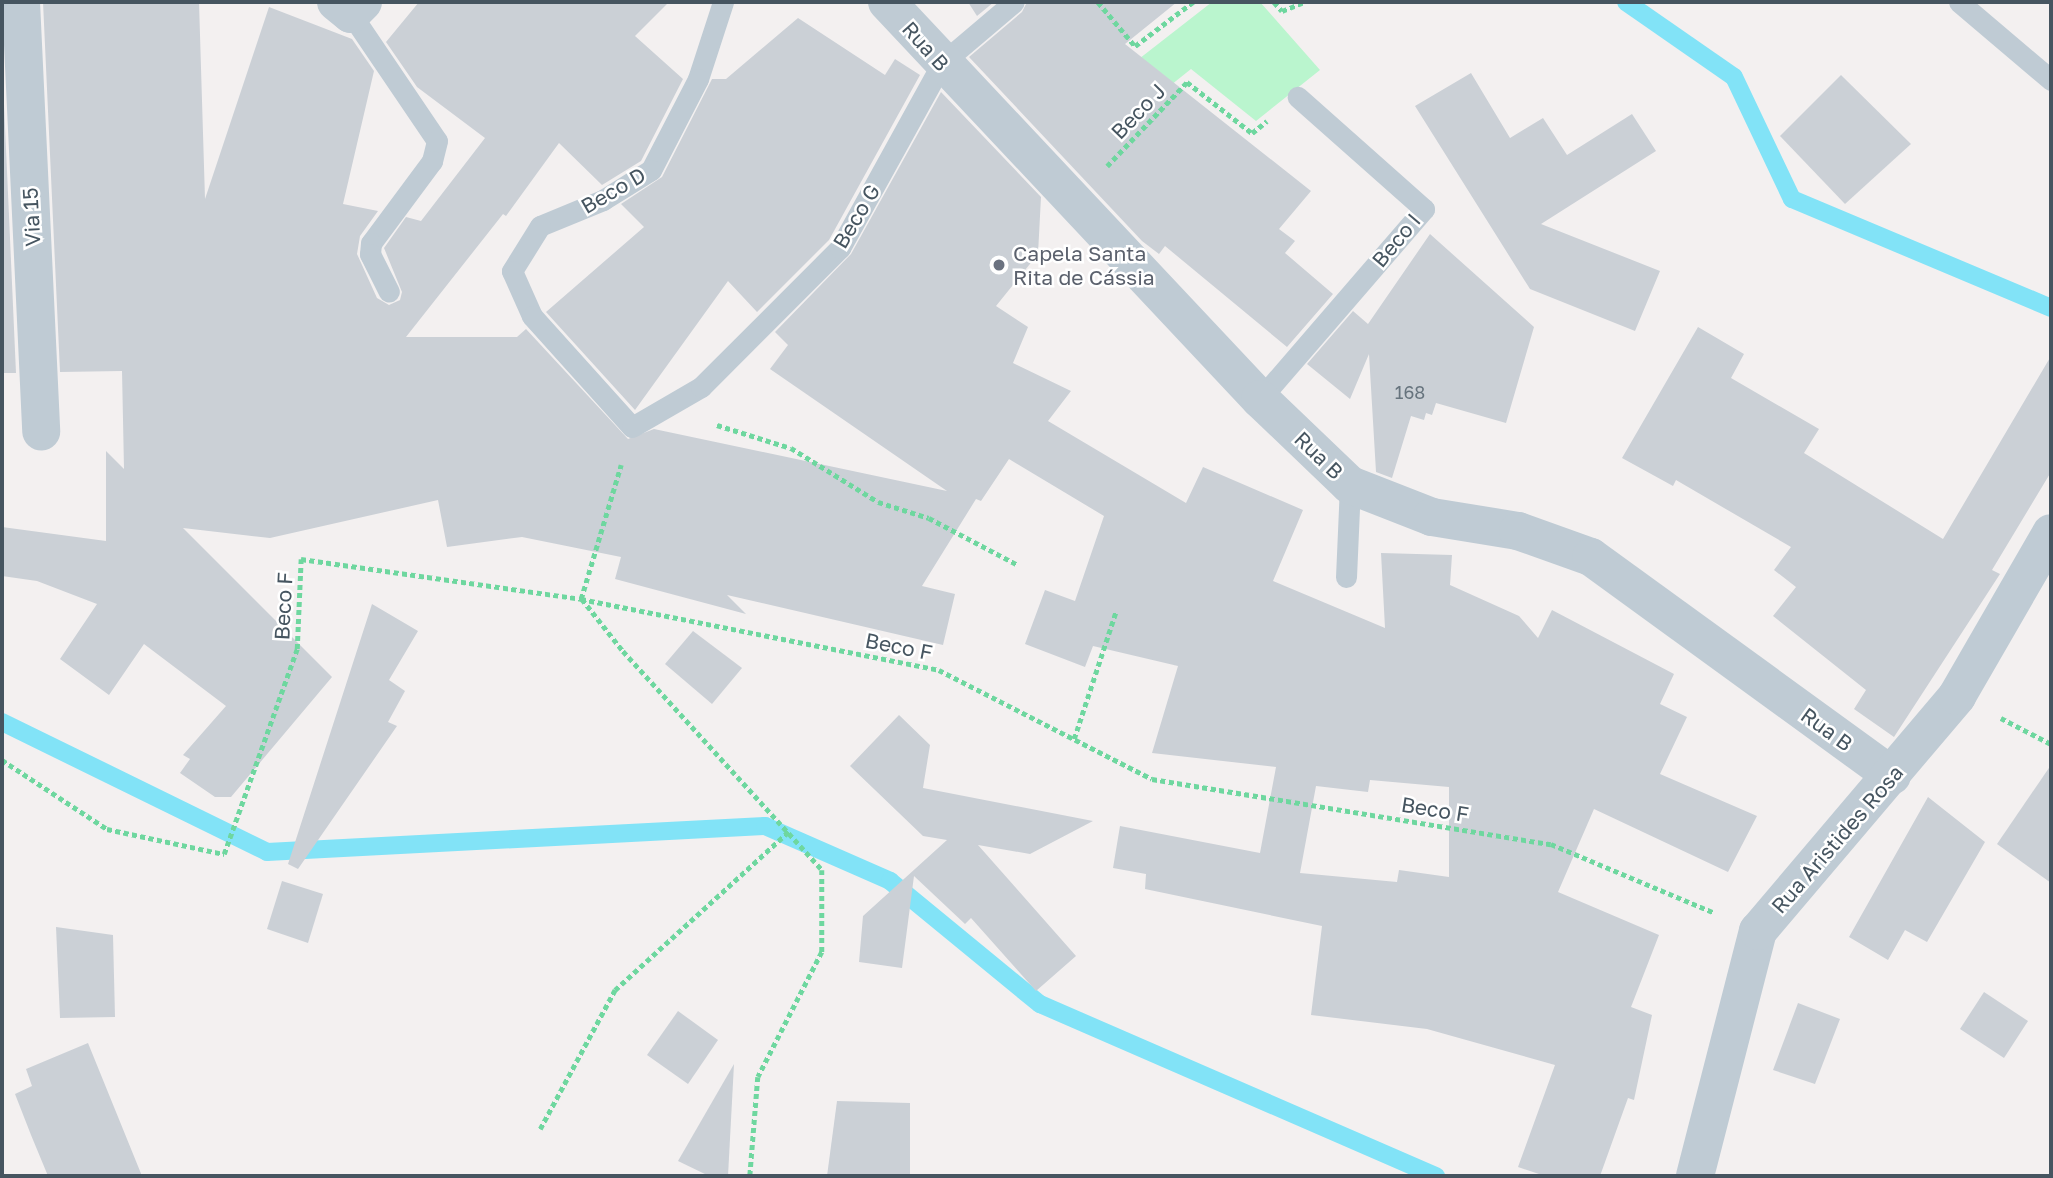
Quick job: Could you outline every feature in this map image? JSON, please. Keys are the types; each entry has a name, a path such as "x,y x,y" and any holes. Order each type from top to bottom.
{"street":[{"name":"Via 15","path":"21,2 41,432"},
{"name":"Rua B","path":"887,2 1072,202 1261,399 1350,485 1432,517 1518,531 1591,557 1892,776"},
{"name":"Rua Aristides Rosa","path":"1695,1176 1758,931 1957,696 2051,533"}],"lane":[{"name":"Beco D","path":"632,427 532,316 512,271 540,226 603,200 651,170 698,79 723,2"},
{"name":"Beco G","path":"632,427 701,387 840,248 942,63 1014,2"},
{"path":"1959,2 2051,80"},
{"path":"350,6 437,141 432,161 371,243 370,254 389,292"},
{"name":"Beco I","path":"1261,399 1423,209 1298,97"},
{"path":"1346,577 1350,485"}],"path":[{"path":"1098,2 1136,47 1193,2"},
{"path":"1274,2 1282,11 1304,2"},
{"name":"Beco J","path":"1072,202 1187,82 1252,133 1298,97"},
{"path":"701,387 714,424 791,449 878,502 929,518 1018,565"},
{"path":"632,427 581,599 623,651 789,831 821,870 821,952 758,1077 750,1176"},
{"name":"Beco F","path":"2,760 107,829 224,854 297,649 301,559 581,599 939,670 1152,779 1551,844 1758,931"},
{"path":"1074,740 1116,611"},
{"path":"540,1129 615,990 789,831"}],"green space":[{"path":"1212,2 1260,2 1320,70 1256,121 1191,69 1161,93 1135,62"}],"building":[{"path":"43,2 199,2 205,199 269,7 352,39 374,71 343,204 378,211 360,236 357,254 377,298 389,305 400,300 402,292 384,248 406,217 421,221 485,138 417,87 386,42 419,2 669,2 635,36 683,79 641,161 602,185 559,143 506,216 503,214 406,337 517,337 526,329 628,439 654,429 947,491 770,369 788,345 775,332 851,254 941,92 1041,197 1038,254 996,306 1028,327 1013,363 1071,391 1048,421 1186,503 1203,467 1303,510 1273,581 1385,628 1381,553 1452,555 1450,585 1519,616 1538,638 1552,610 1674,674 1660,704 1687,717 1660,774 1757,816 1728,872 1594,809 1558,892 1659,935 1631,1007 1652,1015 1634,1100 1628,1098 1600,1176 1545,1176 1518,1167 1555,1065 1427,1029 1311,1015 1322,926 1145,889 1146,874 1113,868 1120,826 1260,853 1276,767 1152,753 1178,666 1093,646 1085,667 1025,644 1045,590 1075,601 1104,516 1009,459 981,501 976,499 922,586 955,594 943,645 727,595 746,614 615,579 621,557 522,537 447,547 438,500 270,538 183,528 332,677 231,797 215,797 180,773 190,759 183,755 226,706 144,644 109,695 60,659 97,604 37,581 2,576 2,527 106,541 106,451 124,469 122,371 60,372","holes":["1370,780 1449,787 1449,877 1399,870 1397,882 1300,873 1316,786 1368,792"]},
{"path":"968,2 994,2 977,16"},
{"path":"1027,2 1177,2 1125,44 1311,191 1279,229 1295,241 1285,253 1333,294 1287,347 1165,246 1159,254 1142,241 969,57 1022,12"},
{"path":"798,18 885,75 895,59 920,75 829,240 757,312 728,281 635,410 546,312 644,227 621,204 662,177 712,79 726,79"},
{"path":"2,59 16,373 2,373"},
{"path":"1471,73 1510,138 1543,118 1567,155 1632,114 1656,151 1541,224 1660,271 1635,331 1530,289 1415,106"},
{"path":"1841,75 1911,144 1845,204 1780,136"},
{"path":"1430,234 1534,327 1506,423 1436,403 1432,415 1426,413 1424,420 1411,416 1392,478 1376,472 1369,354 1350,399 1307,364 1353,311 1368,324"},
{"path":"1698,327 1744,354 1731,378 1819,429 1804,453 1943,539 2051,356 2051,472 1992,570 2000,574 1894,737 1854,709 1866,690 1773,616 1796,587 1774,570 1791,547 1676,480 1673,486 1622,458"},
{"path":"372,604 418,631 389,680 405,691 388,722 397,726 298,869 288,864"},
{"path":"693,631 742,668 712,704 665,664"},
{"path":"899,715 930,745 923,788 1093,821 1030,854 978,845 1076,956 1036,991 971,918 965,924 914,876 902,968 859,962 863,916 947,840 923,836 850,766"},
{"path":"2051,765 2051,883 1997,844"},
{"path":"1928,797 1985,842 1927,942 1905,930 1888,960 1849,937"},
{"path":"282,881 323,894 308,943 267,929"},
{"path":"56,927 113,935 115,1017 60,1018"},
{"path":"1984,992 2028,1021 2004,1058 1960,1029"},
{"path":"1798,1003 1840,1019 1815,1084 1773,1070"},
{"path":"678,1011 718,1040 688,1084 647,1055"},
{"path":"88,1043 142,1176 48,1176 31,1135 15,1094 32,1086 26,1069"},
{"path":"734,1064 728,1176 709,1176 678,1161"},
{"path":"837,1101 910,1103 910,1176 827,1176"}],"waterway":[{"path":"1626,2 1734,77 1792,199 2051,308"},
{"path":"2,722 267,852 765,826 890,881 1040,1004 1436,1176"}],"place":[{"name":"Capela Santa Rita de Cássia","path":"999,265"}]}
